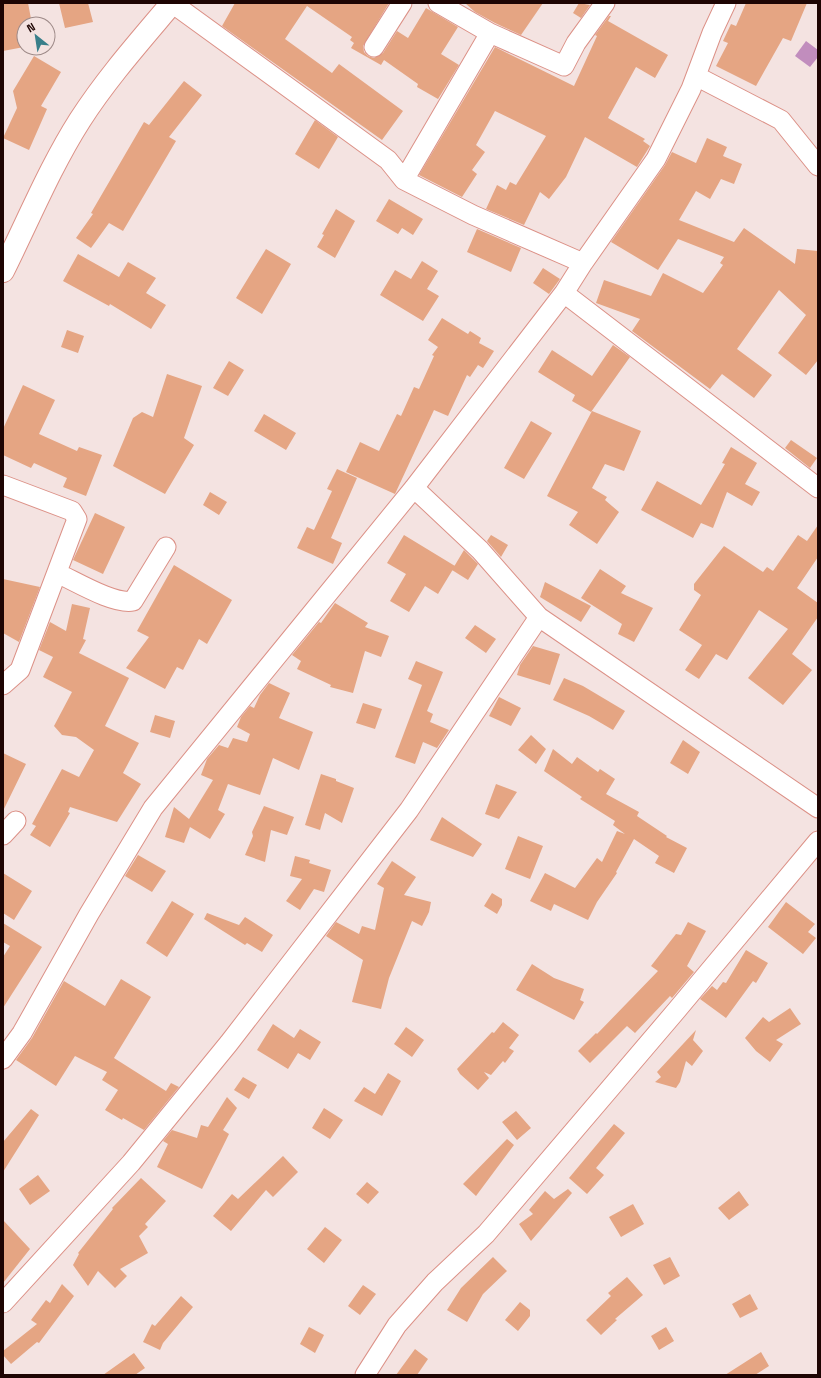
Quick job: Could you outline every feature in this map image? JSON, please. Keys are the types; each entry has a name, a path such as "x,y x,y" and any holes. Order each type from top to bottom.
{"highway":[{"path":"3,271 50,176 80,121 120,63 172,3"}],"street":[{"path":"172,3 388,160 404,180 474,215 583,263"},
{"path":"374,47 402,3"},
{"path":"438,3 490,33 564,66 576,44 605,3"},
{"path":"3,1059 22,1033 89,914 154,808 414,488 564,293 583,263 656,159 696,76 726,3"},
{"path":"404,180 490,33"},
{"path":"696,76 781,120 818,166"},
{"path":"564,293 818,488"},
{"path":"3,485 72,511 77,519 20,670 3,685"},
{"path":"414,488 480,550 539,617 818,808"},
{"path":"57,573 109,597 126,602 133,601 166,547"},
{"path":"3,1302 131,1163 229,1043 408,810 539,617"},
{"path":"3,835 16,821"},
{"path":"366,1375 397,1325 435,1282 486,1234 676,1011 818,841"}],"shaded area":[{"path":"806,41 818,50 818,57 810,67 795,56"}],"building":[{"path":"3,3 28,3 30,16 16,16 16,49 3,51"},
{"path":"59,3 88,3 93,22 65,28"},
{"path":"235,3 389,3 363,46 364,52 368,56 374,58 383,53 397,31 408,38 426,8 458,27 441,54 459,65 438,99 417,87 418,84 384,60 381,65 351,48 354,43 350,40 352,37 307,6 285,39 332,73 339,64 403,111 382,140 222,26"},
{"path":"465,3 543,3 521,35 475,12"},
{"path":"579,3 590,5 581,18 573,13"},
{"path":"746,3 807,3 791,41 783,38 756,86 716,66 728,43 723,41 731,24 736,26"},
{"path":"609,16 611,16 608,21 668,55 655,78 636,67 608,118 645,139 643,141 650,146 637,167 585,137 566,177 549,199 540,192 524,225 486,209 497,185 506,190 510,182 516,185 546,136 495,111 476,145 485,152 472,170 477,174 462,197 419,175 495,47 574,86 597,36 595,35"},
{"path":"34,56 61,72 41,106 47,109 29,150 3,138 17,108 13,91"},
{"path":"184,81 202,95 169,137 176,141 123,231 109,223 91,248 76,238 93,214 91,213 144,122 149,125"},
{"path":"315,120 338,137 319,169 295,154"},
{"path":"707,138 727,147 723,156 742,164 734,184 721,179 710,199 696,191 679,220 734,242 744,228 795,264 797,249 818,251 818,360 806,375 778,353 806,315 779,290 737,349 772,375 754,398 722,374 710,389 632,331 640,319 596,303 604,280 651,296 663,273 703,293 723,265 720,263 724,257 678,239 658,270 611,242 665,165 672,152 696,163"},
{"path":"389,199 423,219 413,235 402,228 398,234 376,221"},
{"path":"336,209 355,221 335,258 317,247 324,235 322,234"},
{"path":"477,229 521,248 511,272 467,252"},
{"path":"266,249 291,264 262,314 236,298"},
{"path":"78,254 119,277 128,262 156,278 146,293 166,305 151,329 110,304 109,306 63,281"},
{"path":"422,261 438,271 427,289 439,296 423,321 380,295 395,270 411,279"},
{"path":"543,268 560,279 549,294 533,283"},
{"path":"442,318 468,334 470,331 481,338 479,343 494,351 483,368 478,365 470,377 467,375 448,416 434,410 395,494 346,472 360,442 379,451 397,414 401,416 414,387 419,389 434,356 432,355 438,347 428,340"},
{"path":"67,330 84,336 78,353 61,347"},
{"path":"613,345 630,357 591,412 572,401 575,395 538,372 552,350 592,376"},
{"path":"229,361 244,370 228,396 213,388"},
{"path":"167,374 202,386 184,438 194,445 165,494 113,466 133,418 142,412 153,417"},
{"path":"23,385 55,400 39,434 77,451 79,447 102,455 86,496 63,487 67,478 34,463 31,468 3,455 3,429"},
{"path":"592,411 641,431 624,471 605,464 592,488 607,497 605,500 619,512 597,544 569,525 578,512 547,496"},
{"path":"264,414 296,433 286,450 254,431"},
{"path":"531,421 552,433 524,479 504,468"},
{"path":"791,440 817,458 810,468 785,448"},
{"path":"731,447 757,463 745,484 760,492 752,506 727,492 713,528 701,523 693,538 641,510 657,481 701,505 725,464 722,463"},
{"path":"337,469 357,478 331,538 342,543 333,564 297,548 307,527 314,530 332,491 327,489"},
{"path":"210,492 227,502 219,515 203,505"},
{"path":"95,513 125,527 103,574 73,560"},
{"path":"818,525 818,557 797,588 818,603 818,617 792,654 812,670 783,705 748,678 788,629 759,610 727,660 716,654 699,679 685,670 702,645 679,630 701,595 694,590 694,584 724,546 763,572 767,567 773,571 798,535 807,541"},
{"path":"404,535 455,566 438,594 425,586 409,612 390,601 406,574 387,563"},
{"path":"491,535 508,545 501,557 487,541"},
{"path":"464,550 478,564 468,580 452,570"},
{"path":"174,565 232,600 207,644 199,639 183,670 177,667 165,689 126,668 149,637 137,631"},
{"path":"600,569 626,586 621,593 653,608 634,642 618,634 622,624 581,598"},
{"path":"3,579 40,587 19,642 3,633"},
{"path":"545,582 591,606 581,622 540,597"},
{"path":"335,603 368,623 365,627 389,636 381,657 365,651 353,693 330,687 331,685 297,669 301,661 292,655 319,622 321,623"},
{"path":"72,604 90,608 83,639 86,640 79,653 129,678 105,726 139,743 123,773 141,784 117,822 70,807 68,812 70,813 50,847 30,835 36,826 32,824 62,769 79,777 94,750 76,737 62,735 54,726 72,692 43,677 53,657 39,650 50,622 66,631"},
{"path":"475,625 496,639 486,653 465,638"},
{"path":"533,646 560,654 550,685 517,675 520,665"},
{"path":"416,661 443,672 427,711 433,714 430,722 449,730 437,748 423,742 415,764 395,757 422,685 408,679"},
{"path":"564,678 583,686 625,711 613,730 589,716 553,700"},
{"path":"269,683 290,693 279,718 313,732 299,770 273,758 260,795 228,784 218,810 225,814 210,839 190,827 184,843 165,837 174,807 189,819 213,780 201,775 207,759 219,745 228,748 233,738 247,742 250,734 237,727 241,717 250,706 254,708 260,695"},
{"path":"499,697 521,708 511,726 489,716"},
{"path":"363,703 382,709 375,729 356,723"},
{"path":"155,715 175,721 170,738 150,732"},
{"path":"531,735 546,749 536,764 518,750"},
{"path":"683,740 700,752 688,774 670,763"},
{"path":"553,749 572,764 577,757 598,772 600,769 615,779 606,794 639,812 637,816 667,836 666,837 687,848 674,873 655,863 659,856 634,839 616,872 617,873 597,902 588,920 554,904 551,911 530,901 545,873 575,888 597,858 602,862 617,831 625,834 613,825 615,821 580,799 582,797 544,771"},
{"path":"3,753 26,764 3,811"},
{"path":"321,774 336,779 336,781 354,788 342,823 325,813 320,830 305,825"},
{"path":"496,784 517,792 499,819 485,814"},
{"path":"264,806 294,817 287,835 271,830 265,862 245,855 253,836 252,832"},
{"path":"442,817 482,844 473,857 430,840"},
{"path":"518,836 543,846 530,879 505,869"},
{"path":"138,855 166,871 152,892 125,876"},
{"path":"295,856 310,860 309,863 331,870 324,892 314,889 300,910 286,901 302,879 290,876"},
{"path":"392,861 416,877 404,895 431,902 429,912 422,926 412,921 389,978 381,1009 352,1002 363,960 326,936 336,922 359,934 362,926 375,930 384,888 377,884"},
{"path":"3,873 32,891 14,920 3,913"},
{"path":"492,893 502,899 502,905 497,914 484,906"},
{"path":"172,901 194,914 167,957 146,943"},
{"path":"786,902 815,924 808,932 816,938 803,954 768,927"},
{"path":"207,913 239,925 245,917 273,935 262,952 247,943 245,945 204,919"},
{"path":"688,922 706,931 687,966 694,972 672,998 670,996 635,1033 627,1026 590,1063 578,1051 596,1033 597,1034 658,971 651,966 676,934 681,935"},
{"path":"3,923 42,947 3,1008 3,957 10,946 3,942"},
{"path":"746,950 768,963 756,983 753,981 726,1018 700,999 712,986 717,990 723,982 726,983"},
{"path":"532,964 554,978 584,989 580,1000 584,1002 574,1020 516,990"},
{"path":"121,979 151,997 114,1058 166,1091 171,1083 179,1087 144,1130 105,1110 118,1090 102,1080 107,1072 75,1056 56,1086 16,1060 32,1038 64,981 105,1006"},
{"path":"790,1008 801,1024 776,1040 783,1044 770,1062 756,1051 745,1038 763,1017 769,1022"},
{"path":"503,1022 519,1035 509,1048 514,1051 505,1063 503,1061 491,1075 484,1072 489,1078 478,1090 460,1074 457,1069 492,1032 494,1033"},
{"path":"273,1024 294,1038 300,1029 321,1042 310,1060 298,1053 288,1069 257,1050"},
{"path":"406,1027 424,1040 412,1057 394,1044"},
{"path":"696,1030 693,1040 703,1051 692,1066 686,1061 680,1082 676,1088 655,1082 661,1077 657,1072"},
{"path":"388,1073 401,1081 382,1116 354,1101 364,1087 375,1094"},
{"path":"243,1077 257,1085 249,1099 234,1090"},
{"path":"227,1097 237,1108 223,1130 229,1134 202,1189 157,1167 168,1144 163,1141 172,1130 197,1138 201,1125 208,1127"},
{"path":"324,1108 343,1120 330,1139 312,1128"},
{"path":"31,1109 39,1115 3,1172 3,1142"},
{"path":"516,1111 531,1128 517,1140 502,1122"},
{"path":"614,1124 625,1133 596,1168 604,1175 587,1194 569,1178"},
{"path":"507,1139 514,1145 476,1196 463,1184"},
{"path":"283,1156 298,1172 273,1197 266,1190 231,1231 213,1216 232,1194 238,1199"},
{"path":"38,1175 50,1191 30,1205 19,1189"},
{"path":"141,1178 166,1201 145,1224 148,1227 139,1236 148,1253 120,1269 127,1276 115,1288 98,1271 88,1286 73,1265 79,1254 78,1253 113,1209 112,1208"},
{"path":"367,1182 379,1192 368,1204 356,1194"},
{"path":"568,1189 572,1193 531,1241 519,1224 533,1214 529,1210 545,1191 554,1199"},
{"path":"739,1191 749,1205 729,1220 718,1208"},
{"path":"633,1204 644,1224 621,1237 609,1217"},
{"path":"3,1220 30,1249 3,1283"},
{"path":"325,1227 342,1240 324,1263 307,1249"},
{"path":"493,1257 507,1271 483,1294 467,1322 447,1310 461,1288"},
{"path":"670,1257 680,1276 664,1285 653,1265"},
{"path":"627,1277 643,1295 615,1319 617,1320 601,1335 586,1320 611,1296 608,1293"},
{"path":"62,1284 74,1296 39,1343 37,1342 11,1364 3,1355 3,1351 37,1324 31,1320 46,1300 50,1303"},
{"path":"363,1285 376,1294 360,1315 348,1306"},
{"path":"750,1294 758,1309 740,1318 732,1304"},
{"path":"181,1296 193,1307 163,1343 160,1350 143,1342 152,1324 155,1326"},
{"path":"520,1302 530,1310 530,1316 518,1331 505,1320"},
{"path":"309,1327 324,1335 315,1353 300,1344"},
{"path":"666,1327 674,1341 659,1350 651,1336"},
{"path":"415,1349 428,1359 417,1375 396,1375"},
{"path":"761,1352 769,1366 755,1375 725,1375"},
{"path":"134,1353 145,1368 135,1375 103,1375"}]}
